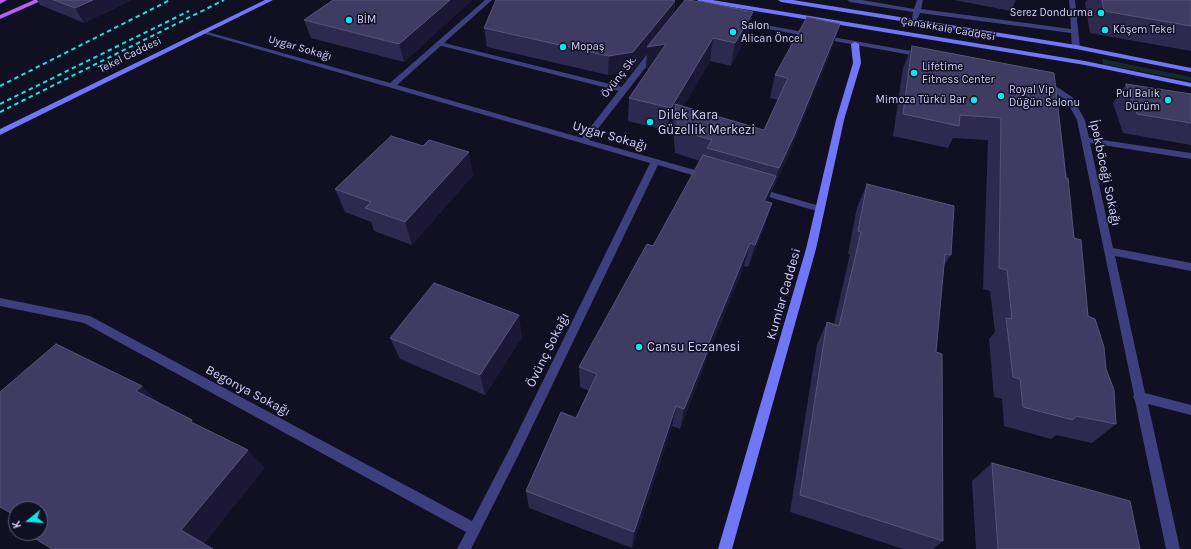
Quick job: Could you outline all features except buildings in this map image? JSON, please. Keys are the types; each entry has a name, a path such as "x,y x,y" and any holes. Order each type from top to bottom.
{"main road":[{"path":"0,2 4,0"},
{"path":"0,17 40,0"},
{"name":"Tekel Caddesi","path":"0,132 270,0"},
{"name":"Çanakkale Caddesi","path":"700,0 1077,62 1191,85"},
{"path":"781,0 1076,47 1191,70"},
{"name":"Kumlar Caddesi","path":"724,549 811,249 840,120 858,63 855,44"}],"street":[{"path":"392,86 489,0"},
{"path":"850,0 917,11 1074,31"},
{"path":"914,22 920,0"},
{"path":"1072,0 1076,47"},
{"path":"731,21 934,57"},
{"name":"Uygar Sokağı","path":"202,32 715,179"},
{"path":"440,44 623,90"},
{"name":"Övünç Sk.","path":"584,141 659,44"},
{"name":"İpekböceği Sokağı","path":"1033,79 1048,84 1068,99 1081,120 1172,549"},
{"path":"1085,140 1191,156"},
{"name":"Övünç Sokağı","path":"464,549 515,450 655,162"},
{"path":"753,189 820,209"},
{"path":"1108,250 1191,267"},
{"name":"Begonya Sokağı","path":"0,302 86,319 474,529"},
{"path":"1139,397 1191,410"}],"green space":[{"path":"1102,59 1191,77 1191,81 1103,64"}],"railway":[{"path":"0,86 170,0"},
{"path":"0,112 224,0"},
{"path":"0,104 189,11"}],"place":[{"name":"Serez Dondurma","path":"1101,13"},
{"name":"BİM","path":"349,20"},
{"name":"Köşem Tekel","path":"1105,30"},
{"name":"Salon Alican Öncel","path":"733,32"},
{"name":"Mopaş","path":"563,47"},
{"name":"Lifetime Fitness Center","path":"914,73"},
{"name":"Royal Vip Düğün Salonu","path":"1001,96"},
{"name":"Mimoza Türkü Bar","path":"974,100"},
{"name":"Pul Balık Dürüm","path":"1168,100"},
{"name":"Dilek Kara Güzellik Merkezi","path":"650,122"},
{"name":"Cansu Eczanesi","path":"639,347"}]}
